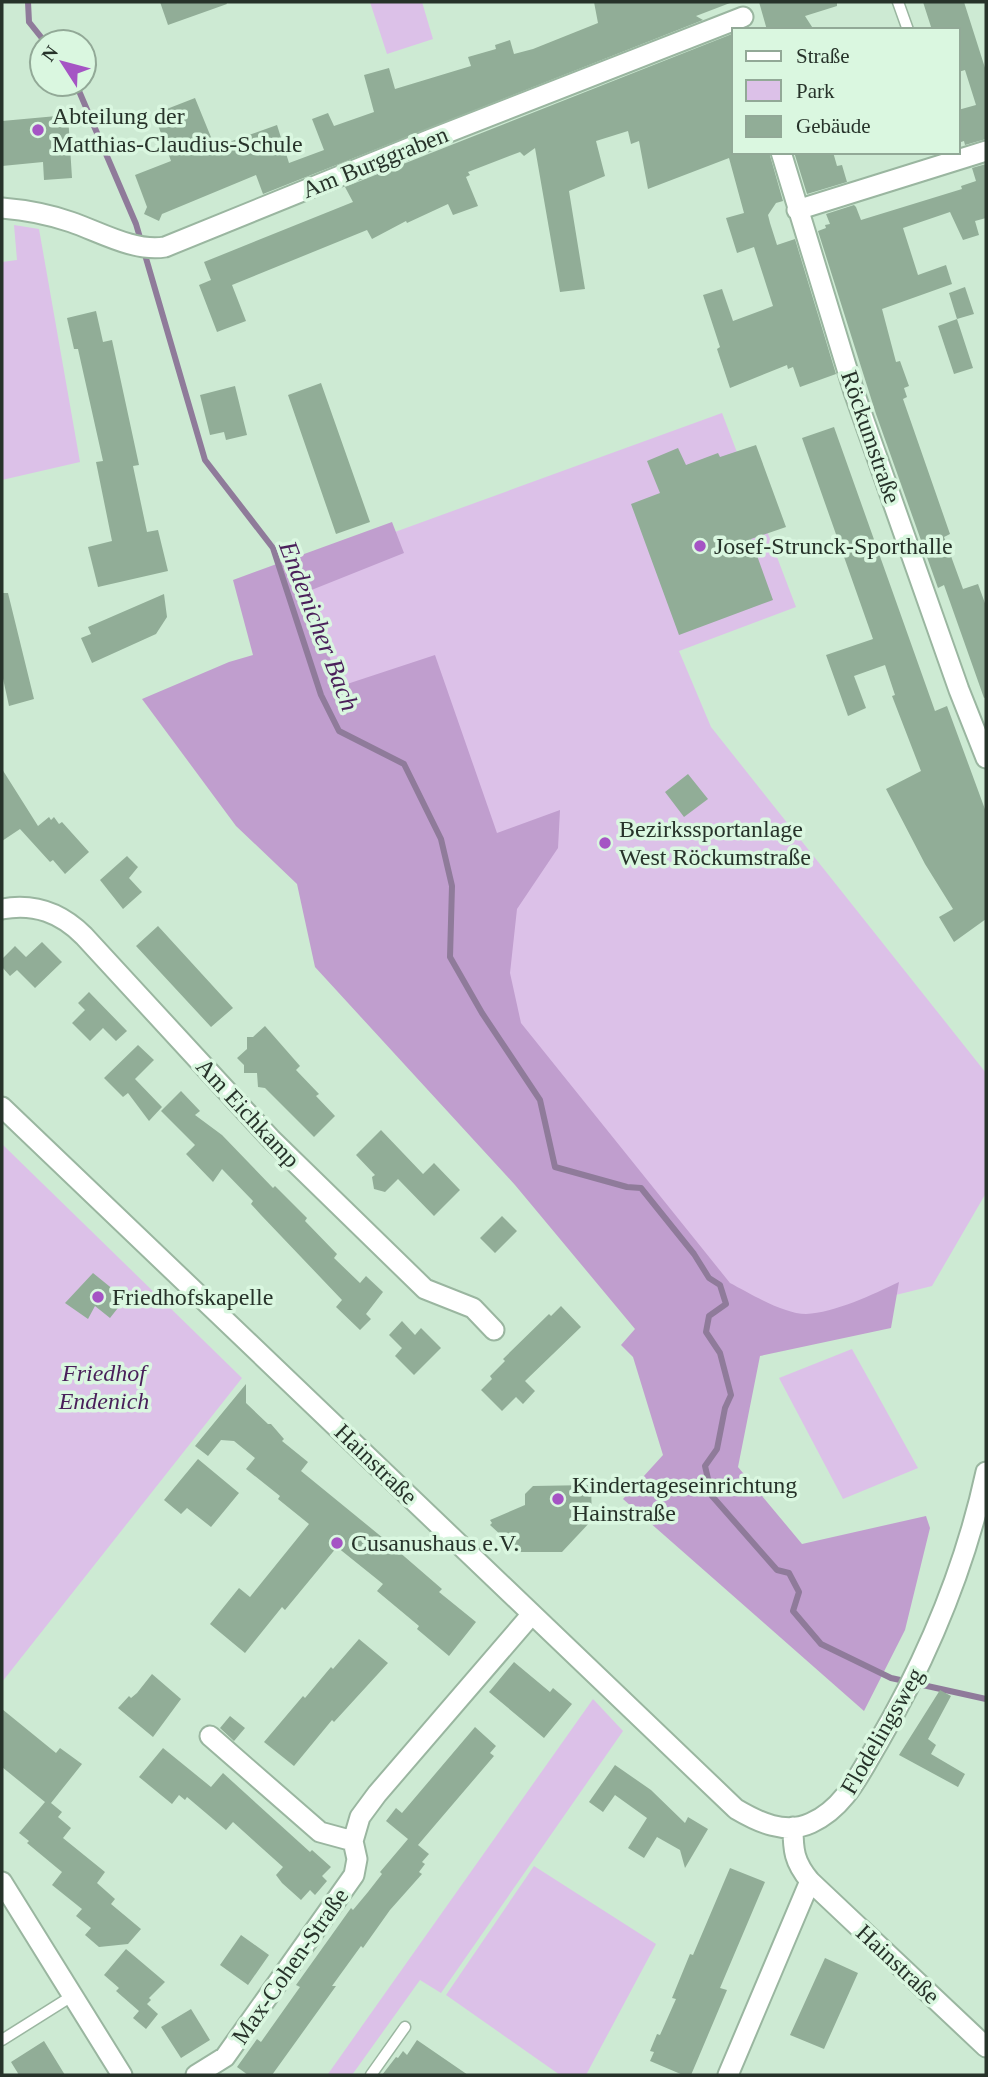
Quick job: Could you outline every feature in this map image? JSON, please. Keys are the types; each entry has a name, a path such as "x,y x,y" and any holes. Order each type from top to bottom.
{"street":[{"name":"Am Burggraben","path":"2,208 32,210 131,244 156,248 205,232 431,139 743,16"},
{"path":"797,210 986,151"},
{"name":"Röckumstraße","path":"782,154 854,392 959,691 986,758"},
{"name":"Am Eichkamp","path":"2,909 22,906 36,908 66,919 271,1139 425,1289 473,1308 494,1330"},
{"name":"Hainstraße","path":"2,1107 736,1809 758,1822 793,1827"},
{"name":"Flodelingsweg","path":"793,1827 809,1825 825,1816 850,1790 912,1684 947,1604 965,1552 986,1472"},
{"name":"Max-Cohen-Straße","path":"196,2075 225,2057 354,1875 357,1859 353,1841 360,1817 532,1614"},
{"path":"210,1736 320,1832 353,1841"},
{"path":"728,2075 810,1881 798,1867 793,1848 793,1827"},
{"name":"Hainstraße","path":"810,1881 986,2047"},
{"path":"2,1882 122,2075"}],"lane":[{"path":"898,2 907,28"},
{"path":"2,2040 72,1996"},
{"path":"371,2075 405,2027"}],"green space":[{"path":"370,2 422,2 433,39 387,54"},
{"path":"14,225 39,229 80,462 2,480 2,262 17,260"},
{"name":"Bezirkssportanlage West Röckumstraße","path":"722,413 796,607 679,651 711,727 986,1073 986,1193 932,1286 763,1328 460,959 285,572"},
{"name":"Friedhof Endenich","path":"2,1144 242,1378 2,1682"},
{"path":"852,1349 918,1468 843,1499 779,1378"},
{"path":"593,1699 623,1731 441,1993 420,1980 352,2075 328,2074"},
{"path":"534,1866 656,1944 586,2075 560,2075 446,1995"}],"shaded area":[{"path":"392,522 404,553 304,593 341,686 435,655 497,833 560,810 558,848 517,909 510,973 521,1023 730,1283 777,1307 806,1314 841,1307 899,1282 891,1328 760,1356 738,1467 802,1544 926,1516 930,1528 905,1630 864,1711 623,1499 663,1455 633,1357 621,1345 635,1329 515,1185 315,967 297,884 236,826 142,699 229,662 253,655 233,580"}],"building":[{"path":"160,2 226,2 227,4 168,25"},
{"path":"594,2 730,3 696,16 703,20 263,194 256,175 162,214 159,221 144,214 147,207 135,175 171,161 154,114 195,98 215,147 277,125 289,163 324,150 312,119 328,113 334,126 374,112 364,75 389,68 395,89 471,66 468,57 496,49 495,45 510,40 514,54 533,49 598,23"},
{"path":"759,2 837,2 837,6 805,16 813,28 766,28"},
{"path":"923,2 964,2 986,71 986,139 965,145 964,141 960,142 960,109 976,105 965,70 960,71 960,28 931,28"},
{"path":"732,34 732,154 770,154 783,201 776,203 768,215 770,223 777,245 795,239 836,374 800,387 793,367 788,369 787,365 730,388 703,295 722,289 733,321 773,306 754,247 737,253 726,218 744,213 729,158 648,189 639,141 631,144 628,131 596,141 605,176 569,191 585,289 560,292 535,148 524,156 520,152 468,172 470,175 466,177 478,206 453,215 448,204 407,223 406,221 372,239 367,230 232,285 246,321 217,332 199,285 211,280 204,262 353,202 345,187"},
{"path":"68,115 72,178 44,180 43,162 2,166 2,121"},
{"path":"795,154 834,154 837,166 842,165 847,182 807,194"},
{"path":"986,164 986,218 975,221 979,235 963,240 950,212 903,228 918,275 946,265 952,284 882,309 896,362 900,361 909,386 904,388 907,397 903,399 950,534 944,537 963,589 978,584 986,606 984,698 944,585 938,588 876,414 818,231 830,224 826,214 854,205 861,220 962,189 961,186 976,181 972,168"},
{"path":"965,287 974,314 957,319 949,293"},
{"path":"96,311 103,342 112,340 139,465 133,466 147,532 158,530 168,571 98,587 88,547 112,541 96,462 103,461 78,349 74,349 67,318"},
{"path":"957,319 973,368 954,374 938,326"},
{"path":"321,383 370,522 336,534 288,395"},
{"path":"235,386 247,435 226,440 224,432 210,435 200,395"},
{"path":"834,427 935,711 947,706 986,812 986,919 954,942 939,917 953,909 925,864 886,789 921,771 892,696 895,695 885,665 854,676 866,708 848,716 826,655 873,639 802,438"},
{"name":"Josef-Strunck-Sporthalle","path":"756,445 786,527 751,539 773,600 679,635 631,504 660,493 647,461 678,448 686,465 718,453 720,457"},
{"path":"2,593 8,593 34,699 9,706 2,674"},
{"path":"164,594 167,617 156,634 92,663 81,638 91,634 88,627"},
{"path":"2,769 38,826 49,817 51,820 54,817 59,824 62,822 89,852 65,874 53,860 50,862 20,829 2,841"},
{"path":"688,774 708,799 684,817 665,792"},
{"path":"127,856 138,867 129,878 142,892 123,909 100,880"},
{"path":"158,926 233,1008 211,1027 136,946"},
{"path":"42,942 62,962 35,988 17,970 10,976 2,967 2,959 15,946 26,957"},
{"path":"89,992 127,1031 116,1041 103,1028 90,1041 72,1023 85,1010 78,1003"},
{"path":"265,1026 300,1066 296,1070 335,1116 314,1137 265,1088 258,1087 257,1073 244,1073 244,1065 237,1058 247,1049 247,1037 253,1037"},
{"path":"138,1045 154,1060 135,1079 162,1107 149,1121 128,1093 123,1097 104,1078"},
{"path":"181,1091 200,1111 195,1115 222,1135 273,1188 275,1186 307,1218 305,1221 337,1254 334,1258 360,1283 366,1276 383,1292 366,1314 371,1319 360,1330 336,1307 342,1300 261,1215 251,1204 253,1201 222,1169 213,1182 186,1154 195,1145 161,1111"},
{"path":"381,1130 423,1174 434,1163 460,1190 434,1216 398,1179 385,1192 374,1189 372,1177 375,1175 356,1155"},
{"path":"502,1216 517,1231 495,1253 480,1238"},
{"name":"Friedhofskapelle","path":"93,1273 125,1299 110,1318 95,1306 88,1319 65,1303"},
{"path":"561,1306 581,1327 525,1381 535,1391 523,1404 516,1397 502,1411 481,1390 505,1361 503,1359 549,1314 551,1316"},
{"path":"402,1321 415,1335 421,1328 441,1348 414,1375 395,1356 402,1348 389,1335"},
{"path":"246,1384 246,1403 271,1424 284,1439 282,1441 308,1462 301,1471 383,1538 442,1589 439,1592 476,1622 449,1656 417,1629 419,1626 377,1591 383,1584 337,1547 285,1610 282,1607 245,1653 210,1624 239,1588 250,1597 309,1524 246,1469 255,1458 234,1441 221,1440 208,1456 195,1446"},
{"path":"198,1459 239,1493 211,1527 187,1508 181,1514 164,1500"},
{"name":"Kindertageseinrichtung Hainstraße","path":"591,1485 592,1520 562,1552 519,1552 490,1525 490,1520 525,1505 525,1494 533,1486"},
{"path":"359,1639 388,1663 334,1722 332,1720 294,1766 264,1742 303,1696 305,1698"},
{"path":"514,1662 550,1692 553,1688 572,1704 544,1738 489,1692"},
{"path":"152,1674 181,1699 153,1737 118,1708 129,1696 131,1698 137,1693"},
{"path":"940,1690 951,1696 928,1739 936,1745 931,1754 965,1774 958,1787 899,1755"},
{"path":"2,1709 56,1753 60,1748 82,1764 51,1803 62,1812 58,1817 71,1828 63,1838 105,1872 97,1883 115,1899 111,1904 141,1929 128,1944 99,1947 85,1935 91,1928 76,1916 82,1909 52,1885 62,1872 19,1833 45,1802 2,1767"},
{"path":"230,1716 245,1728 234,1741 220,1728"},
{"path":"475,1727 496,1746 490,1753 494,1756 418,1845 429,1854 422,1862 425,1864 419,1872 422,1874 390,1910 363,1948 361,1946 332,1986 336,1986 272,2075 248,2075 237,2067 257,2039 261,2042 300,1987 296,1985 351,1908 353,1910 368,1892 382,1874 380,1872 408,1839 386,1821 396,1808 402,1813"},
{"path":"163,1748 211,1787 223,1773 310,1852 312,1850 331,1867 322,1876 327,1881 315,1895 310,1890 301,1900 276,1875 283,1867 233,1822 226,1830 187,1797 185,1800 179,1795 172,1804 139,1777"},
{"path":"615,1765 651,1790 685,1823 688,1817 708,1829 685,1868 680,1850 657,1837 644,1858 628,1848 647,1818 615,1795 603,1812 589,1802"},
{"path":"730,1868 765,1882 720,1988 727,1990 697,2061 691,2075 683,2075 650,2061 654,2052 650,2051 676,1999 672,1998 690,1954 693,1955"},
{"path":"241,1935 269,1955 248,1985 220,1965"},
{"path":"126,1949 165,1982 149,1998 151,2000 147,2004 158,2014 146,2029 133,2018 139,2011 116,1991 119,1988 104,1975"},
{"path":"825,1958 858,1973 824,2049 790,2035"},
{"path":"191,2009 210,2040 181,2058 161,2027"},
{"path":"417,2040 468,2075 382,2075 403,2051 407,2055"},
{"path":"44,2041 65,2075 19,2075 11,2062"}],"waterway":[{"name":"Endenicher Bach","path":"28,2 29,22 34,28"},
{"name":"Endenicher Bach","path":"82,98 136,224 205,460 273,548 321,695 339,731 404,764 441,839 452,886 450,957 482,1013 540,1100 555,1167 627,1187 641,1188 694,1254 709,1278 720,1285 726,1304 709,1316 706,1332 720,1353 731,1395 725,1408 717,1449 705,1466 712,1496 777,1570 789,1573 799,1592 793,1611 821,1644 891,1678 986,1699"}],"place":[{"name":"Abteilung der Matthias-Claudius-Schule","path":"38,130"},
{"name":"Josef-Strunck-Sporthalle","path":"700,546"},
{"name":"Bezirkssportanlage West Röckumstraße","path":"605,843"},
{"name":"Friedhofskapelle","path":"98,1297"},
{"name":"Kindertageseinrichtung Hainstraße","path":"558,1499"},
{"name":"Cusanushaus e.V.","path":"337,1543"}]}
